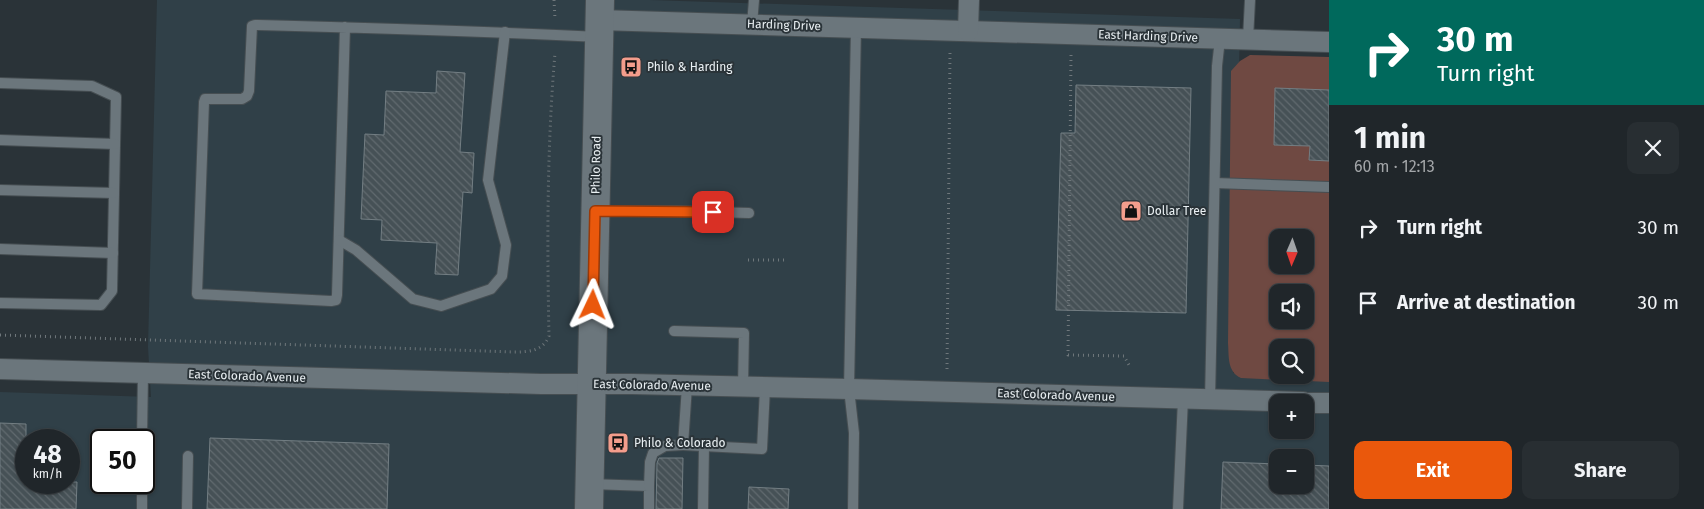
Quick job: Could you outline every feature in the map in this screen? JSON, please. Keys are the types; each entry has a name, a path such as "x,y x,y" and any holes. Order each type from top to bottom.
{"main road":[{"name":"Philo Road","path":"589,496 600,19"}],"street":[{"path":"959,30 969,0"},
{"name":"Harding Drive","path":"600,19 959,30"},
{"name":"East Harding Drive","path":"959,30 1329,42"},
{"name":"East Colorado Avenue","path":"0,369 541,384 849,389 1269,401"},
{"name":"East Colorado Avenue","path":"1314,402 1329,403"}],"lane":[{"path":"752,24 754,0"},
{"path":"1248,39 1250,0"},
{"path":"345,27 336,300 197,294 206,99 242,99 247,96 249,92 252,26 345,27 505,32 600,19"},
{"path":"853,509 854,433 849,389 856,27"},
{"path":"339,240 356,250 413,299 441,306 491,289 502,276 506,245 488,180 505,32"},
{"path":"1210,400 1217,66 1220,39"},
{"path":"0,83 92,86 116,97 112,291 101,305 0,304"},
{"path":"0,140 115,144"},
{"path":"1215,183 1329,187"},
{"path":"0,190 114,193"},
{"path":"595,211 749,213"},
{"path":"0,249 113,252"},
{"path":"674,331 744,333 743,387"},
{"path":"142,429 143,373"},
{"path":"683,445 687,386"},
{"path":"649,509 650,462 653,453 665,446 683,445 762,449 765,388"},
{"path":"1178,509 1183,398"},
{"path":"703,509 704,446"},
{"path":"187,509 188,456"},
{"path":"589,496 649,486"},
{"path":"142,494 142,509"}],"path":[{"path":"948,392 959,30"},
{"path":"1071,34 1068,354 1124,356 1130,365"},
{"path":"748,260 785,260"}],"shaded area":[{"path":"157,0 650,0 1240,19 1233,373 1269,375 1269,384 1314,384 1314,374 1329,374 1329,509 0,509 0,392 151,397 148,347"},
{"path":"1250,55 1329,57 1329,382 1314,381 1314,339 1269,339 1269,379 1241,378 1231,368 1228,343 1231,71 1240,61"}],"building":[{"path":"437,71 465,73 460,152 474,153 472,193 463,192 458,275 435,274 437,243 381,240 382,220 361,219 365,134 384,135 386,91 436,93"},
{"name":"Dollar Tree","path":"1076,85 1191,88 1186,313 1056,310 1061,133 1075,133"},
{"path":"1275,88 1329,90 1329,161 1309,160 1310,146 1274,145"},
{"path":"0,423 26,424 26,429 15,429 15,494 77,494 76,509 0,509"},
{"path":"210,438 389,444 387,509 207,509"},
{"path":"659,458 683,458 682,509 656,509 657,463"},
{"path":"1223,462 1269,464 1269,494 1314,494 1314,465 1329,466 1329,509 1221,509"},
{"path":"749,487 789,489 788,509 748,509"}],"place":[{"name":"Philo & Harding","path":"631,67"},
{"name":"Dollar Tree","path":"1131,211"},
{"name":"Philo & Colorado","path":"618,443"}],"route":[{"path":"593,305 595,211 713,212"}]}
